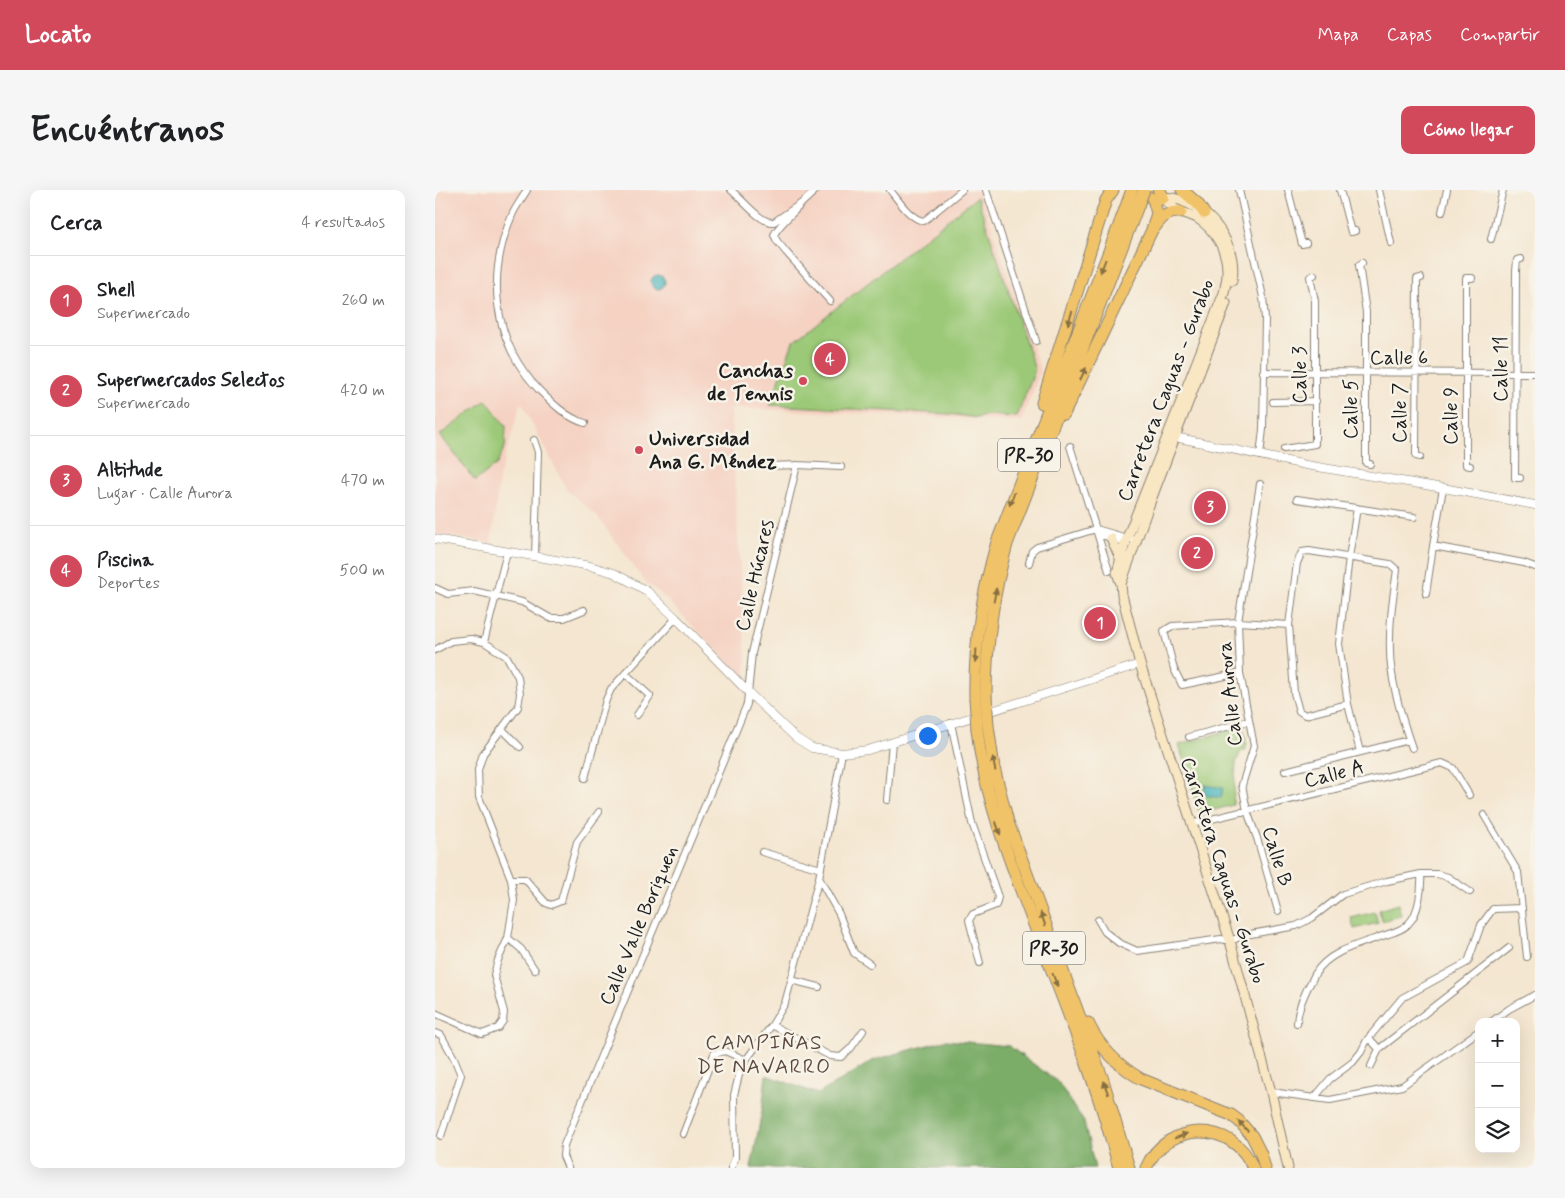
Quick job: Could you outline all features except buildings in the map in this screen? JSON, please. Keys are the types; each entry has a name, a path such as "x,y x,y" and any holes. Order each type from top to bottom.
{"highway":[{"name":"PR-30","path":"1126,222 1132,190"},
{"name":"PR-30","path":"1119,1168 1110,1132 1093,1081 995,819 983,768 983,728 977,634 989,568 1003,523 1045,430 1126,222 1144,190"},
{"path":"1182,190 1198,204 1204,213"},
{"path":"1108,193 1041,407 1045,430 1063,416 1152,230 1159,196"},
{"path":"1152,230 1166,214 1174,211 1181,212"},
{"name":"PR-30","path":"983,728 1008,822 1106,1089 1129,1168"},
{"path":"1063,972 1072,985 1095,1036 1115,1062 1141,1079 1231,1115 1252,1136 1261,1154 1265,1168"},
{"path":"1110,1132 1109,1147 1112,1168"},
{"path":"1146,1168 1154,1154 1168,1141 1185,1134 1202,1132 1218,1134 1234,1144 1253,1168"}],"main road":[{"path":"1129,190 1159,196"},
{"name":"Carretera Caguas - Gurabo","path":"1121,584 1224,293 1227,270 1224,252 1214,232 1197,219 1171,206 1159,196"},
{"name":"Carretera Caguas - Gurabo","path":"1159,196 1173,198 1199,208 1218,226 1230,248 1234,269 1229,294 1172,436 1126,540 1117,572 1140,664 1230,941 1271,1092 1288,1168"},
{"path":"1111,538 1120,558"}],"street":[{"path":"527,190 513,213 502,245 496,276 497,298 502,324 513,353 527,377 550,401 574,419 585,423"},
{"path":"731,190 761,218 769,222 775,222 785,212 803,202"},
{"path":"816,190 790,218 777,228 775,234 781,247 830,301"},
{"path":"890,190 917,220 924,221 961,190"},
{"path":"986,190 1035,341"},
{"path":"1239,190 1263,297 1265,319 1263,430 1260,456"},
{"path":"1288,190 1302,244 1306,243"},
{"path":"1340,190 1351,232 1355,231"},
{"path":"1379,190 1391,243"},
{"path":"1442,212 1447,190"},
{"path":"1491,239 1503,190"},
{"name":"Calle 11","path":"1520,478 1515,478 1516,266 1517,260 1521,259"},
{"name":"Calle 5","path":"1362,263 1359,265 1366,312 1366,463 1370,464"},
{"name":"Calle 3","path":"1284,449 1315,444 1315,301 1310,277 1314,275"},
{"name":"Calle 7","path":"1420,457 1416,456 1415,453 1417,279 1421,278"},
{"name":"Calle 9","path":"1470,466 1466,465 1466,278 1472,278"},
{"name":"Calle 6","path":"1263,372 1535,373"},
{"path":"1273,402 1316,401"},
{"path":"1172,436 1306,465 1535,505"},
{"path":"534,440 538,452 535,556"},
{"path":"1070,446 1109,571"},
{"name":"Calle Húcares","path":"749,693 752,653 797,465"},
{"path":"769,466 841,467"},
{"name":"Calle Aurora","path":"1247,811 1242,785 1254,746 1240,673 1239,622 1260,484"},
{"path":"1426,594 1443,488"},
{"path":"1297,499 1414,517"},
{"path":"1357,508 1349,557 1339,644 1348,704 1360,752"},
{"path":"1096,529 1102,535 1126,540"},
{"path":"1029,563 1032,551 1037,547 1096,529 1135,544"},
{"path":"435,539 590,566 614,573 647,591 796,738 812,748 842,753 868,750 1140,664"},
{"path":"1433,546 1524,563 1535,567"},
{"path":"1348,704 1305,715 1299,711 1294,693 1289,625 1297,563 1301,552 1308,551 1390,564 1397,570 1391,609 1390,652 1395,685 1412,748"},
{"path":"484,642 507,552"},
{"path":"435,588 448,594 474,591 522,602 550,618 564,618 584,610"},
{"path":"585,778 606,700 611,689 676,618"},
{"path":"1240,673 1182,685 1175,669 1164,631 1173,626 1239,622 1289,625"},
{"path":"435,650 451,641 471,640 484,642 507,657 518,677 521,694 518,707 483,754 478,770 479,797 511,879 514,900 508,938 498,960 494,975 504,1012 503,1021 498,1028 482,1034 435,1014"},
{"path":"626,674 650,696 637,715"},
{"name":"Calle Valle Boriquen","path":"568,1168 563,1156 564,1145 747,704 749,693"},
{"path":"1189,736 1249,721"},
{"path":"951,723 972,823 998,897 996,905 973,914 969,920 980,962"},
{"path":"503,729 520,748"},
{"path":"1285,771 1409,740"},
{"path":"887,800 892,742"},
{"path":"731,1168 735,1158 734,1095 739,1074 746,1060 772,1025 785,1003 819,878 842,753"},
{"name":"Calle A","path":"1191,824 1442,763 1453,768 1469,795"},
{"name":"Calle B","path":"1247,811 1257,838 1278,911"},
{"path":"511,879 525,879 551,905 561,901 577,842 599,812"},
{"path":"1484,816 1518,872 1527,957"},
{"path":"763,852 821,869"},
{"path":"1297,1023 1302,999 1315,973 1324,964 1353,946 1409,924 1419,898 1421,874"},
{"path":"1098,920 1105,932 1119,943 1137,951 1221,939 1230,941 1245,935 1296,926 1312,918 1343,894 1387,881 1421,874 1437,874 1448,877 1470,892"},
{"path":"819,878 839,914 854,953 870,964"},
{"path":"1315,1097 1330,1079 1353,1062 1369,1038 1402,998 1468,962 1481,925 1493,909 1522,908"},
{"path":"508,938 521,949 535,970"},
{"path":"1371,1066 1379,1050 1509,948"},
{"path":"791,980 819,987"},
{"path":"1497,1018 1535,995"},
{"path":"772,1025 829,1056 841,1056 851,1048 863,1031"},
{"path":"435,1032 441,1035 461,1075 441,1136"},
{"path":"1271,1092 1330,1100 1402,1086 1475,1034"},
{"path":"1369,1038 1379,1050"},
{"path":"683,1134 714,1054 725,1051 746,1060"}],"shaded area":[{"name":"Universidad Ana G. Méndez","path":"435,190 979,190 1041,371 1021,421 730,408 746,680 659,592 646,583 597,516 567,490 521,402 499,479 491,543 435,534"}],"green space":[{"path":"977,197 1035,370 1017,417 987,415 977,418 950,414 770,405 784,367 783,365 793,342"},
{"path":"486,400 506,426 505,447 497,464 475,481 440,435"},
{"path":"1243,726 1245,742 1247,743 1245,751 1241,751 1236,762 1233,805 1200,814 1179,745"},
{"path":"1398,904 1401,915 1382,921 1379,910"},
{"path":"1375,912 1378,923 1354,929 1351,918"},
{"path":"946,1040 1009,1046 1058,1082 1084,1122 1095,1168 751,1168 762,1111 766,1075 818,1094 874,1060"}],"water":[{"path":"655,275 661,275 665,282 661,289 655,289 651,285 651,279"},
{"path":"836,349 841,363 823,369 818,356"},
{"path":"1205,785 1223,788 1221,798 1204,795"}],"place":[{"name":"Piscina","path":"830,359"},
{"name":"Canchas de Tennis","path":"803,381"},
{"name":"Universidad Ana G. Méndez","path":"639,450"},
{"name":"Altitude","path":"1210,507"},
{"name":"Supermercados Selectos","path":"1197,553"},
{"name":"Shell","path":"1100,623"}],"district":[{"name":"CAMPIÑAS DE NAVARRO","path":"764,1054"}]}
